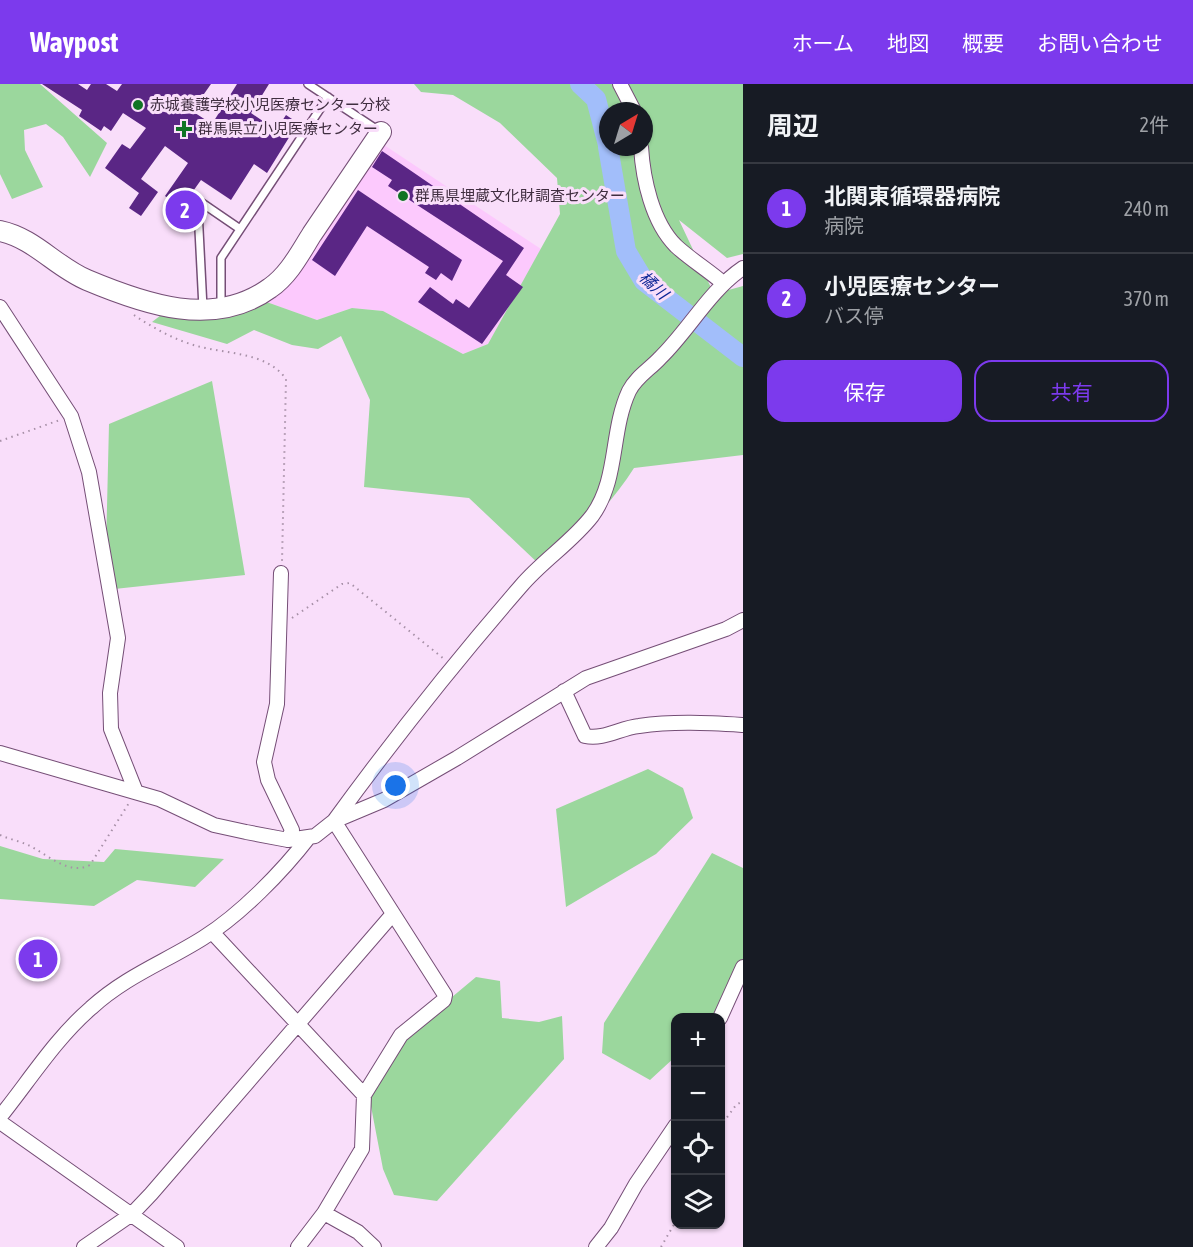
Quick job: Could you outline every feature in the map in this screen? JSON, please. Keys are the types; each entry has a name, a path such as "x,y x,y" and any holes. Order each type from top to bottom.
{"street":[{"path":"620,84 629,102"},
{"path":"0,231 30,243 80,277 96,284 165,308 212,309 260,294 286,273 381,132"},
{"path":"643,156 651,199 662,227 676,245 723,283"},
{"path":"0,753 159,799 214,825 288,840 309,837 323,831 334,821 452,665 532,573 595,510 606,495 617,430 630,390 643,373 659,360 689,327 723,283 743,268"},
{"path":"0,307 71,416 89,472 118,638 110,693 111,729 136,792"},
{"path":"281,573 278,704 264,762 268,780 292,830 288,840"},
{"path":"334,821 384,800 458,758 586,678 726,629 743,620"},
{"path":"564,692 585,736 595,738 637,726 688,722 743,725"},
{"path":"298,1247 324,1213 362,1149 364,1095 401,1035 444,1000 446,995 334,821"},
{"path":"0,1117 92,1007 130,977 212,932 228,920 297,854 309,837"},
{"path":"84,1247 132,1214 393,915"},
{"path":"212,932 364,1095"},
{"path":"722,1013 743,967"},
{"path":"0,1122 177,1247"},
{"path":"596,1247 611,1228 636,1184 671,1131"},
{"path":"324,1213 358,1232 374,1247"}],"lane":[{"path":"308,84 381,132"},
{"path":"212,309 221,258 328,98"},
{"path":"212,309 198,210 202,203 240,229"}],"path":[{"path":"127,309 150,326 195,346 264,361 279,369 286,379 281,573"},
{"path":"0,441 71,416"},
{"path":"280,627 334,589 350,583 452,665"},
{"path":"0,835 27,845 59,864 84,868 90,865 136,792"},
{"path":"724,1121 736,1105 743,1101"},
{"path":"661,1247 671,1228"}],"shaded area":[{"name":"群馬県埋蔵文化財調査センター","path":"381,143 541,249 488,344 463,354 383,311 352,308 317,320 261,300"}],"green space":[{"path":"0,84 40,84 107,143 90,177 63,137 46,124 24,130 25,150 43,187 12,199 0,174"},
{"path":"414,84 743,84 743,254 727,258 679,220 714,294 743,286 743,455 634,468 592,521 541,566 469,498 364,487 370,400 341,336 318,349 292,345 254,330 227,344 152,322 165,312 261,300 317,320 352,308 383,311 463,354 488,344 560,214 557,178 500,123 453,95 421,92"},
{"path":"212,381 245,575 105,590 109,424"},
{"path":"648,769 683,788 693,818 656,854 566,907 556,809"},
{"path":"0,846 43,859 104,862 115,849 224,859 195,887 137,880 94,906 0,899"},
{"path":"712,853 743,868 743,983 720,1013 671,1013 671,1061 650,1080 602,1053 604,1023"},
{"path":"476,977 500,981 502,1018 539,1022 562,1016 564,1059 437,1201 394,1195 383,1169 369,1096 403,1038"}],"building":[{"path":"42,84 78,84 87,90 91,84 106,84 117,91 122,84 211,84 192,111 212,124 237,84 269,84 251,113 276,130 286,115 298,123 267,173 254,164 231,200 201,180 181,208 165,196 188,163 165,146 141,179 158,192 141,216 129,208 139,193 105,168 122,144 130,149 146,128 123,113 111,131 104,126 101,131 79,116 82,110"},
{"path":"382,151 524,248 506,275 523,287 482,344 418,302 430,287 453,304 456,299 469,308 503,261 388,186 392,180 372,167"},
{"path":"358,190 462,260 452,281 441,273 436,280 425,273 429,267 367,226 335,276 312,260"}],"waterway":[{"name":"橘川","path":"580,84 596,99 599,110"},
{"name":"橘川","path":"610,156 626,251 644,281 743,357"}],"place":[{"name":"赤城養護学校小児医療センター分校","path":"138,105"},
{"name":"群馬県立小児医療センター","path":"184,129"},
{"name":"群馬県埋蔵文化財調査センター","path":"403,196"},
{"name":"小児医療センター","path":"185,210"},
{"name":"北関東循環器病院","path":"38,959"}]}
